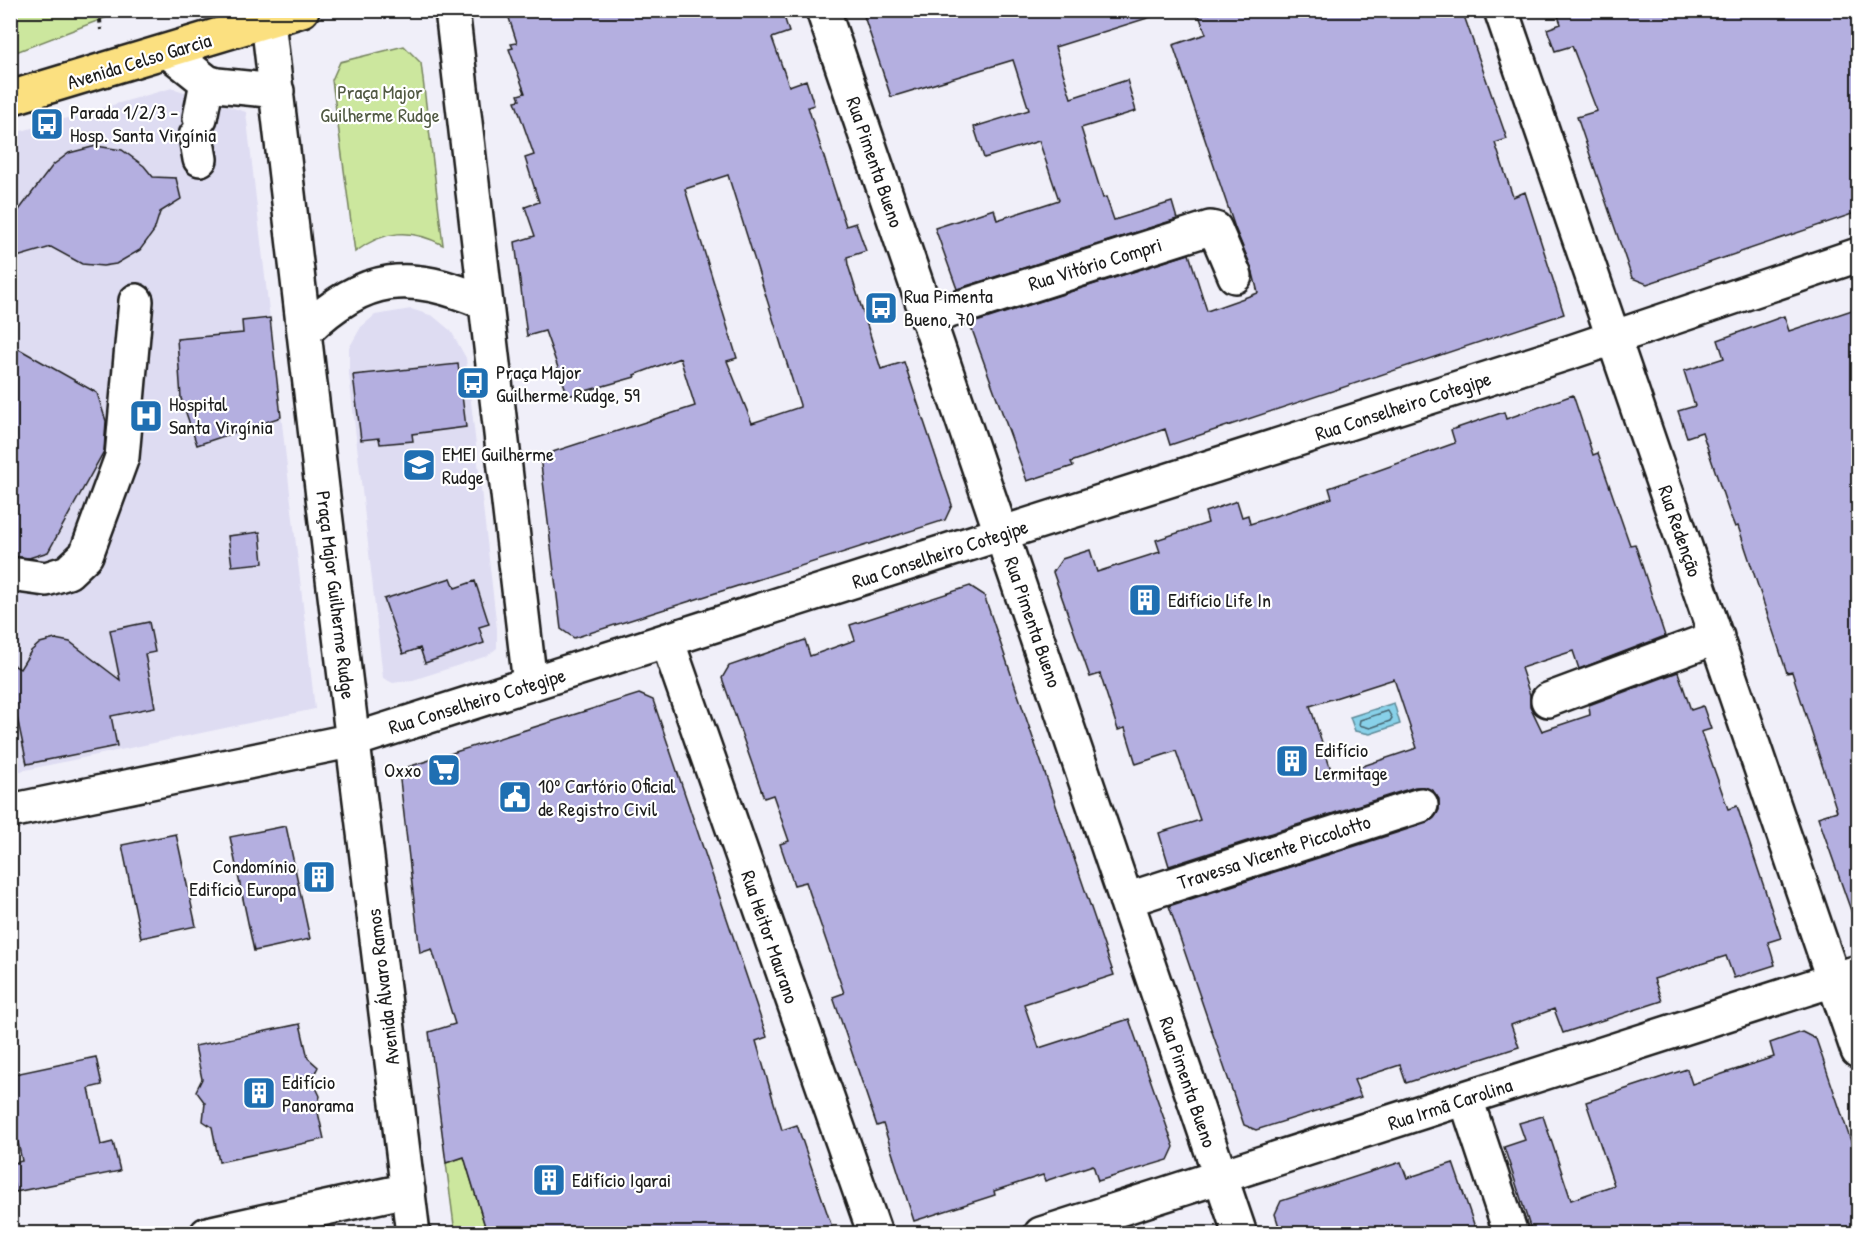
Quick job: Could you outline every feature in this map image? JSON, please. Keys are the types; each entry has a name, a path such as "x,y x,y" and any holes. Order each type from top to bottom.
{"main road":[{"name":"Avenida Celso Garcia","path":"10,98 169,52 302,10"}],"street":[{"path":"452,10 484,302 531,684"},
{"name":"Rua Pimenta Bueno","path":"823,10 1240,1233"},
{"name":"Rua Redenção","path":"1501,10 1717,638 1846,976 1858,1051"},
{"name":"Praça Major Guilherme Rudge","path":"268,21 324,505 354,740"},
{"path":"169,52 212,84 277,91"},
{"path":"204,129 212,84"},
{"name":"Rua Vitório Compri","path":"927,318 1212,228 1215,229 1235,276"},
{"name":"Rua Conselheiro Cotegipe","path":"10,811 354,740 1614,338 1858,255"},
{"path":"305,331 331,306 357,291 387,282 420,281 451,288 484,302"},
{"path":"10,574 46,579 68,572 86,555 122,457 136,300"},
{"path":"1548,700 1717,638"},
{"name":"Rua Heitor Maurano","path":"668,640 875,1233"},
{"name":"Avenida Álvaro Ramos","path":"354,740 413,1233"},
{"name":"Travessa Vicente Piccolotto","path":"1126,900 1421,805"},
{"name":"Rua Irmã Carolina","path":"1041,1233 1846,976"},
{"path":"1466,1099 1511,1233"},
{"path":"207,1233 408,1190"}],"path":[{"path":"99,10 101,30"}],"shaded area":[{"name":"Hospital Santa Virgínia","path":"172,88 246,112 315,709 11,773 11,134"},
{"name":"EMEI Guilherme Rudge","path":"411,309 433,316 451,331 466,358 497,629 497,648 487,656 413,680 393,683 383,678 349,374 349,348 361,327 375,315"}],"green space":[{"path":"11,10 123,10 123,11 11,54"},
{"name":"Praça Major Guilherme Rudge","path":"404,46 421,63 443,245 420,236 398,234 376,239 355,252 332,80 340,62"},
{"path":"464,1157 485,1226 455,1233 446,1163"}],"water":[{"path":"1394,703 1400,724 1370,734 1355,731 1350,717"}],"building":[{"path":"532,10 782,10 789,32 772,38 789,86 806,80 814,105 808,107 846,226 856,223 866,251 847,257 848,265 881,369 904,362 952,505 945,520 574,638 561,629 540,456 695,406 680,358 634,375 635,377 568,396 545,331 527,336 515,242 535,236 525,207 539,202 525,158 534,155 515,101 520,100 518,95 525,93 509,49 513,48 511,44 517,43 509,18","holes":["728,175 800,407 752,423 727,361 737,358 685,189"]},
{"path":"862,10 1153,10 1154,16 1055,47 1071,98 1127,80 1136,111 1081,128 1103,198 1106,197 1114,220 1172,202 1177,219 957,289 935,228 994,209 997,220 1059,200 1039,141 984,158 974,127 1029,110 1013,60 891,97"},
{"path":"1197,10 1462,10 1507,139 1495,143 1513,197 1525,192 1564,314 1170,445 1165,429 1071,462 1073,466 1027,481 970,324 1189,254 1207,311 1258,293 1252,269 1235,228 1173,45 1206,34"},
{"path":"1556,10 1858,10 1858,212 1647,284 1632,278 1577,117 1597,111 1572,46 1555,51 1547,29 1561,24"},
{"path":"96,146 122,150 144,166 153,177 176,178 181,199 160,212 154,231 140,250 116,264 103,266 82,264 51,247 10,259 10,222 53,165 69,153"},
{"path":"1858,308 1858,921 1855,922 1818,817 1837,811 1792,672 1787,673 1738,526 1735,527 1729,512 1702,432 1687,437 1678,411 1695,406 1684,371 1724,358 1718,340 1784,316 1789,331"},
{"path":"270,318 281,417 197,445 181,398 177,339 243,333 242,321"},
{"path":"10,344 97,393 106,421 104,451 48,552 29,558 10,556"},
{"path":"458,364 466,427 412,434 413,441 380,444 379,438 361,440 353,375"},
{"path":"1573,395 1593,455 1598,453 1630,545 1635,544 1665,636 1579,669 1573,651 1521,668 1530,695 1530,706 1542,731 1590,715 1589,705 1678,672 1691,710 1703,706 1711,729 1701,732 1728,809 1737,806 1781,938 1768,942 1775,965 1734,978 1726,956 1654,979 1662,1001 1563,1033 1554,1009 1511,1025 1519,1047 1406,1083 1400,1065 1354,1080 1361,1097 1256,1130 1244,1125 1169,906 1427,823 1439,810 1439,799 1434,792 1425,787 1415,787 1169,866 1159,833 1200,820 1176,751 1136,764 1125,728 1118,730 1100,674 1090,677 1053,572 1062,559 1090,550 1097,572 1160,552 1156,540 1208,523 1205,512 1237,501 1242,517 1248,515 1250,524 1332,498 1329,488 1455,443 1451,430 1504,412 1506,419","holes":["1394,679 1417,748 1333,776 1310,706"]},
{"path":"260,532 263,563 232,566 228,536"},
{"path":"451,578 455,588 475,581 489,624 479,627 484,643 425,663 420,648 403,654 384,599"},
{"path":"970,586 984,595 1114,975 1024,1004 1039,1048 1129,1019 1174,1147 1168,1160 1098,1181 1093,1165 1045,1181 1043,1175 994,1191 995,1195 914,1221 883,1124 877,1126 833,997 844,993 806,882 794,885 780,844 789,841 773,795 764,798 722,678 729,666 805,640 810,656 855,640 850,625"},
{"path":"149,622 155,652 145,654 155,707 111,716 117,746 27,764 10,684 10,663 20,669 31,651 40,643 55,639 70,642 120,680 110,630"},
{"path":"639,694 653,700 767,1037 756,1041 782,1130 797,1125 834,1233 487,1233 464,1157 446,1163 429,1032 455,1024 432,949 420,953 400,780 408,767"},
{"path":"286,826 310,939 254,951 230,837"},
{"path":"176,834 196,926 141,938 122,845"},
{"name":"Edifício Panorama","path":"300,1024 308,1058 318,1067 312,1079 320,1096 317,1108 324,1139 219,1162 212,1127 203,1121 205,1103 196,1091 202,1079 195,1046"},
{"path":"1802,1032 1816,1039 1858,1162 1858,1233 1663,1233 1660,1226 1635,1233 1532,1233 1504,1147 1525,1140 1519,1123 1543,1116 1571,1200 1614,1185 1586,1102 1687,1069 1692,1084 1774,1057 1770,1043"},
{"path":"96,1057 102,1085 89,1088 101,1145 113,1142 120,1171 15,1192 10,1164 22,1161 10,1105 10,1075"},
{"path":"1401,1162 1407,1178 1453,1163 1477,1233 1281,1233 1275,1214 1281,1201"}],"place":[{"name":"Parada 1/2/3 - Hosp. Santa Virgínia","path":"47,124"},
{"name":"Rua Pimenta Bueno, 70","path":"881,308"},
{"name":"Praça Major Guilherme Rudge, 59","path":"473,383"},
{"name":"Hospital Santa Virgínia","path":"146,416"},
{"name":"EMEI Guilherme Rudge","path":"419,465"},
{"name":"Edifício Life In","path":"1145,600"},
{"name":"Edifício Lermitage","path":"1292,761"},
{"name":"Oxxo","path":"444,770"},
{"name":"10º Cartório Oficial de Registro Civil","path":"515,797"},
{"name":"Condomínio Edifício Europa","path":"319,877"},
{"name":"Edifício Panorama","path":"259,1093"},
{"name":"Edifício Igarai","path":"549,1180"}]}
